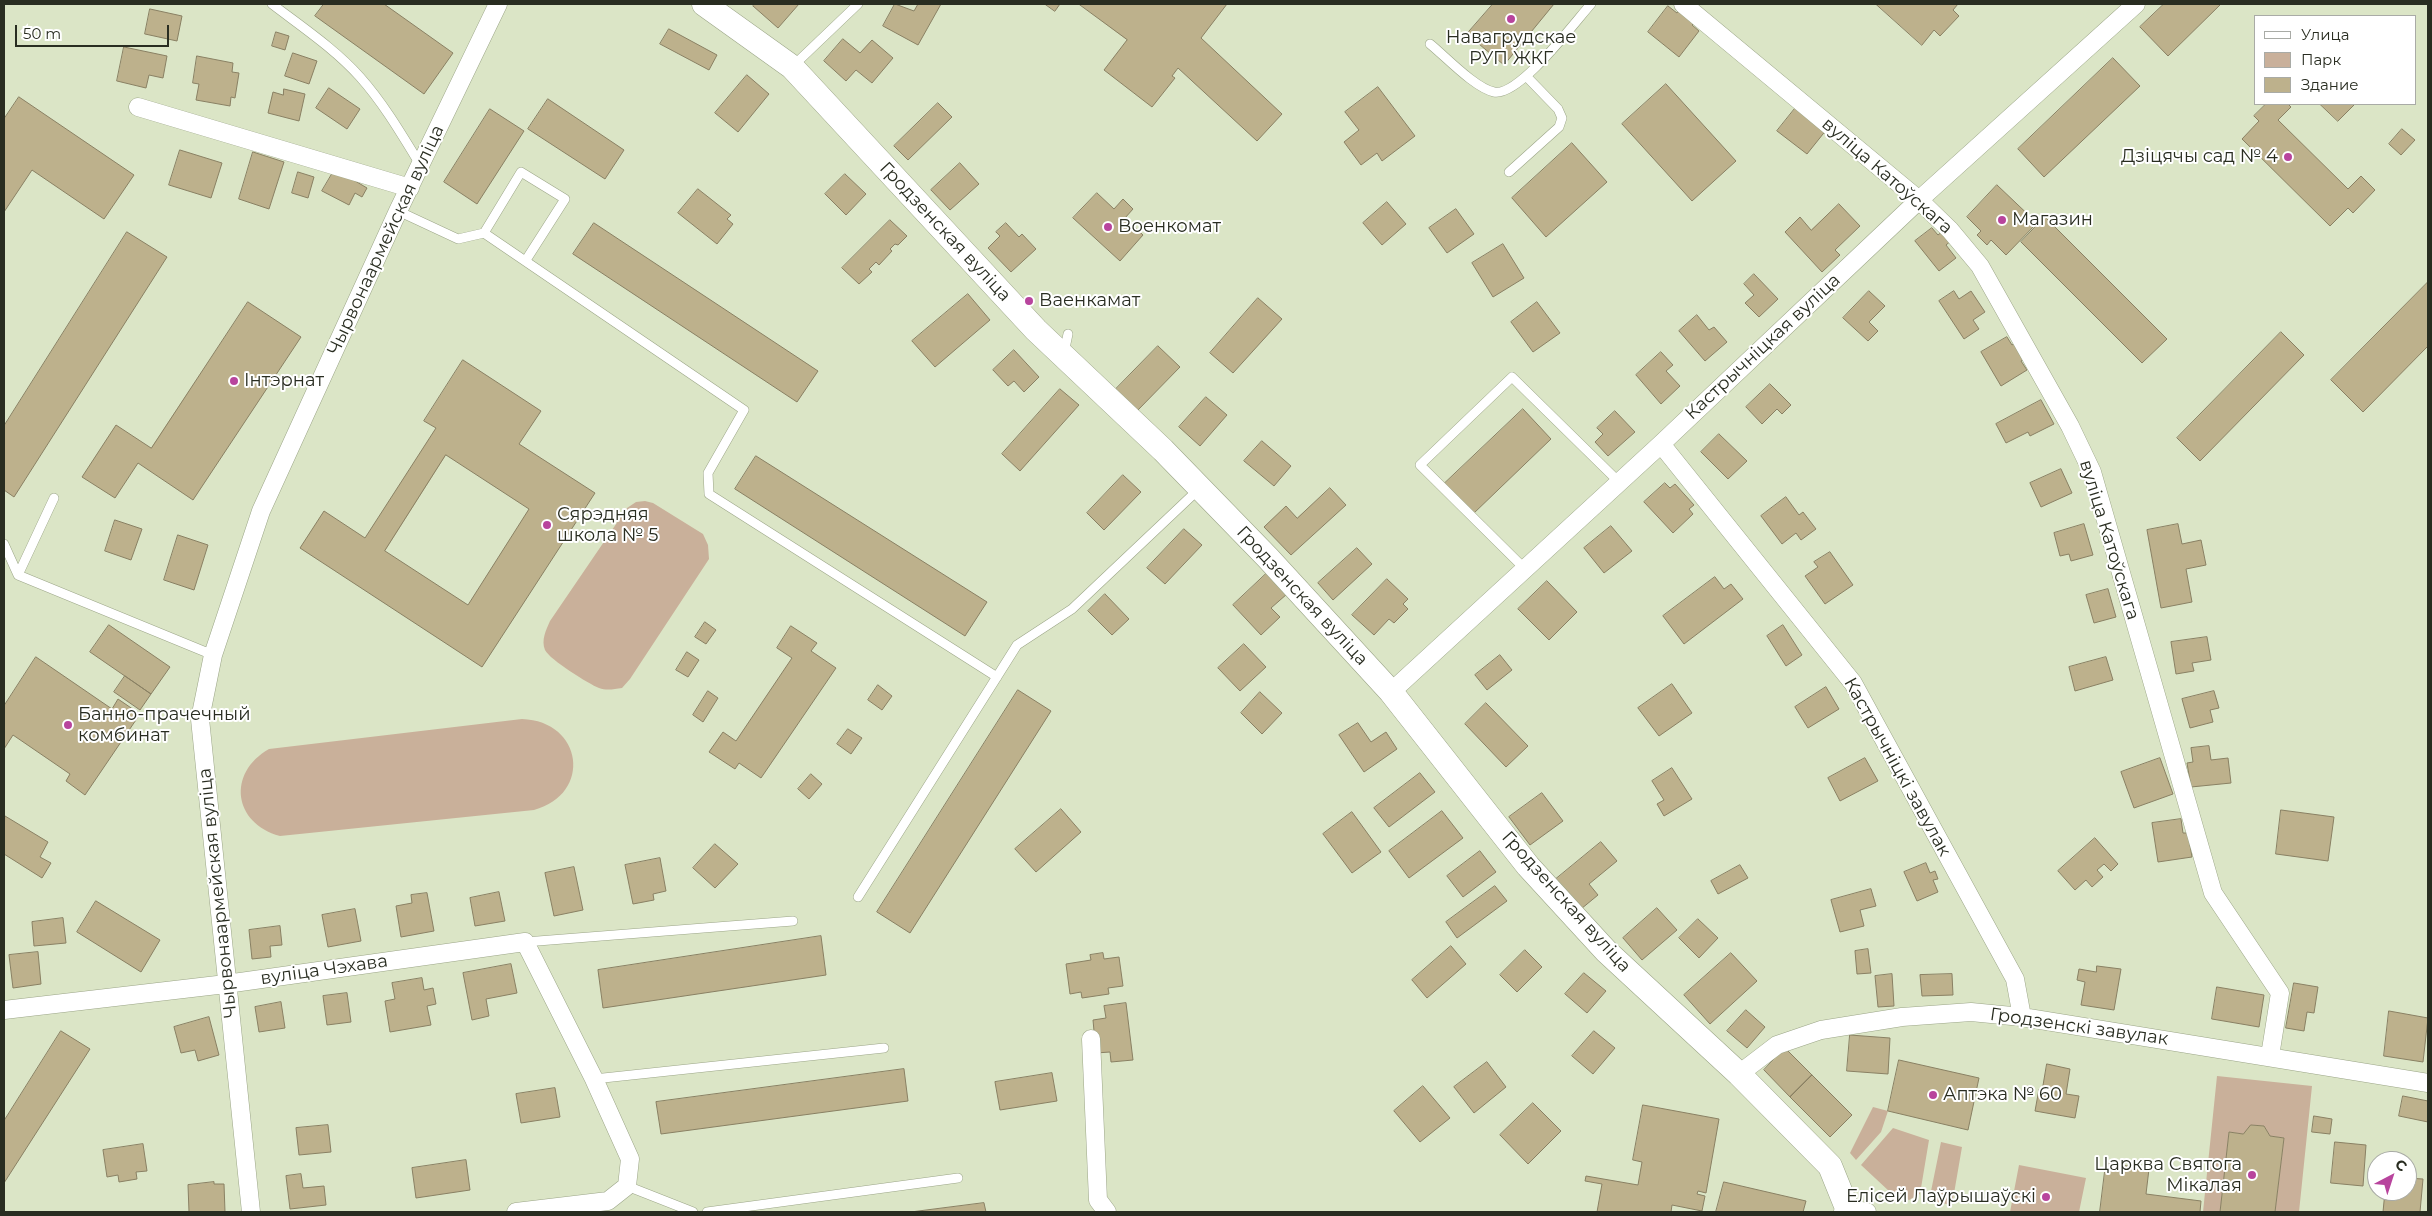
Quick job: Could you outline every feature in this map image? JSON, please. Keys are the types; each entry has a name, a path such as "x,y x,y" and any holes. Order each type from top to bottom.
{"street":[{"name":"Чырвонаармейская вуліца","path":"251,1212 200,719 213,655 261,510 398,211 498,4"},
{"name":"Гродзенская вуліца","path":"704,4 792,67 1020,313 1066,345 1268,558 1391,692 1534,873 1606,951 1739,1074 1830,1166 1853,1211"},
{"name":"вуліца Катоўскага","path":"1683,4 1919,200 1950,230 1980,266 2070,426 2092,472 2213,893 2280,993 2270,1056"},
{"name":"Кастрычніцкая вуліца","path":"1391,692 1661,444 1919,200 2136,4"},
{"path":"138,107 410,188"},
{"name":"Кастрычніцкі завулак","path":"1661,444 1854,683 2015,980 2022,1016"},
{"path":"516,1212 608,1201 627,1186 630,1159 594,1079 525,942"},
{"name":"вуліца Чэхава","path":"4,1010 226,984 525,942"},
{"name":"Гродзенскі завулак","path":"1739,1074 1777,1045 1821,1030 1902,1018 1971,1012 2022,1016 2428,1083"},
{"path":"1091,1040 1098,1200 1107,1212"}],"lane":[{"path":"272,4 325,45 360,76 388,113 421,166"},
{"path":"792,67 858,4"},
{"path":"1430,44 1479,84 1494,92 1507,92 1527,77 1591,4"},
{"path":"1509,172 1559,127 1562,118 1558,108 1527,77"},
{"path":"484,233 521,172 565,199 526,260"},
{"path":"398,211 458,239 484,233 744,410 708,473 709,494 997,677"},
{"path":"1524,568 1420,465 1512,376 1619,482"},
{"path":"858,897 1017,645 1072,609 1200,488"},
{"path":"18,575 54,498"},
{"path":"4,544 18,575 213,655"},
{"path":"525,942 793,921"},
{"path":"594,1079 884,1048"},
{"path":"707,1212 958,1178"},
{"path":"627,1186 693,1212"}],"green space":[{"path":"645,501 653,503 703,534 708,545 709,559 630,679 622,688 602,689 587,682 554,660 545,650 544,635 550,621 627,508 636,502"},
{"path":"522,719 542,723 558,732 568,744 573,759 572,775 566,789 553,802 534,810 280,836 264,830 253,820 245,809 241,797 246,771 255,759 269,749"},
{"path":"2217,1076 2312,1086 2299,1212 2275,1212 2284,1138 2270,1136 2264,1126 2252,1125 2243,1134 2229,1132 2220,1212 2203,1212"},
{"path":"1873,1107 1888,1111 1881,1132 1856,1160 1850,1153"},
{"path":"1893,1128 1929,1140 1920,1194 1909,1200 1890,1192 1861,1165"},
{"path":"1941,1142 1962,1147 1952,1205 1929,1201"},
{"path":"2019,1165 2086,1178 2079,1212 2010,1212"}],"building":[{"path":"324,4 384,4 453,53 424,94 315,16"},
{"path":"755,4 799,4 778,28 753,6"},
{"path":"895,4 914,11 918,4 941,4 918,45 883,26"},
{"path":"1045,4 1060,4 1055,11"},
{"path":"1079,4 1227,4 1201,38 1282,114 1257,141 1178,68 1172,76 1175,78 1152,107 1104,70 1127,40"},
{"name":"Навагрудскае РУП ЖКГ","path":"1493,4 1554,4 1504,65 1467,34"},
{"path":"1876,4 1958,4 1953,10 1959,16 1940,36 1934,30 1922,45"},
{"path":"2164,4 2221,4 2168,56 2140,27"},
{"path":"1668,6 1677,13 1679,9 1695,22 1692,25 1699,31 1679,57 1648,32"},
{"path":"150,9 182,16 177,41 145,34"},
{"path":"669,29 717,55 709,70 660,44"},
{"path":"276,32 289,36 285,50 272,46"},
{"path":"843,39 860,53 872,40 893,58 872,83 856,70 846,81 824,61"},
{"path":"124,47 167,56 163,78 149,75 146,88 117,81"},
{"path":"293,53 317,61 309,84 285,76"},
{"path":"197,56 233,63 232,72 239,73 235,98 231,97 230,106 196,100 199,84 193,83"},
{"path":"2113,58 2140,86 2044,177 2018,149"},
{"path":"747,75 769,94 738,132 715,113"},
{"path":"1666,84 1736,161 1692,201 1622,124"},
{"path":"1378,87 1415,136 1382,161 1377,153 1361,165 1344,142 1359,130 1345,112"},
{"path":"329,88 360,109 347,129 316,108"},
{"path":"284,89 305,94 299,121 268,113 273,92 283,95"},
{"path":"19,97 134,175 104,219 32,170 4,212 4,119"},
{"path":"548,99 624,150 605,179 528,129"},
{"path":"938,103 952,117 908,160 894,146"},
{"name":"Дзіцячы сад № 4","path":"2265,105 2289,105 2291,107 2278,120 2348,189 2361,176 2375,190 2353,213 2348,208 2330,226 2242,139 2259,121 2254,116"},
{"path":"2321,105 2354,105 2338,121"},
{"path":"1797,106 1827,129 1807,154 1777,131"},
{"path":"490,109 524,131 477,204 444,182"},
{"path":"2402,129 2415,140 2401,155 2389,144"},
{"path":"1572,143 1607,182 1546,237 1512,198"},
{"path":"180,150 222,163 211,198 169,185"},
{"path":"253,152 284,162 269,209 239,199"},
{"path":"960,163 979,184 950,210 931,190"},
{"path":"335,169 367,188 362,197 355,193 349,205 322,191"},
{"path":"298,172 314,177 308,198 292,193"},
{"path":"845,174 866,194 846,215 825,194"},
{"name":"Магазин","path":"1997,185 2037,223 2006,255 1991,240 1987,245 1977,235 1981,231 1967,217"},
{"path":"698,189 731,215 727,219 733,224 717,244 678,213"},
{"name":"Военкомат","path":"1097,193 1114,209 1123,199 1133,209 1125,218 1143,235 1120,261 1073,218"},
{"path":"1387,202 1406,224 1382,245 1363,223"},
{"path":"1839,204 1860,226 1835,250 1840,255 1822,272 1785,232 1800,217 1811,230"},
{"path":"1456,209 1474,234 1447,253 1429,228"},
{"path":"2045,217 2167,339 2142,363 2021,242"},
{"path":"890,220 907,236 898,245 895,244 890,249 892,251 879,265 876,262 869,269 872,272 859,284 842,268"},
{"path":"594,223 818,371 797,402 573,254"},
{"path":"1006,223 1019,237 1022,234 1036,249 1011,272 988,248 1000,236 996,232"},
{"path":"1932,228 1938,235 1944,230 1952,240 1946,245 1956,258 1939,271 1915,241"},
{"path":"127,232 167,257 14,497 4,490 4,426"},
{"path":"1503,244 1524,278 1493,297 1472,263"},
{"path":"1754,274 1778,299 1759,317 1745,303 1754,295 1744,284"},
{"path":"2428,282 2428,346 2363,412 2331,380"},
{"path":"1869,291 1885,306 1869,322 1878,331 1868,341 1843,318"},
{"path":"1954,291 1959,299 1971,291 1985,312 1973,320 1979,329 1964,339 1939,301"},
{"path":"968,294 990,320 935,367 912,341"},
{"path":"1258,298 1282,319 1233,373 1210,353"},
{"name":"Інтэрнат","path":"248,302 301,337 193,500 138,463 115,498 82,477 116,425 151,448"},
{"path":"1537,302 1560,333 1533,352 1511,322"},
{"path":"1697,315 1709,330 1714,327 1727,342 1705,361 1679,331"},
{"path":"2281,332 2304,355 2200,461 2177,438"},
{"path":"2007,337 2012,345 2015,343 2025,359 2021,361 2027,370 2001,386 1981,352"},
{"path":"1158,346 1180,367 1137,411 1115,390"},
{"path":"1014,350 1039,377 1024,392 1014,381 1008,386 993,370"},
{"path":"1661,352 1673,365 1666,371 1680,386 1661,404 1636,375"},
{"name":"Сярэдняя школа № 5","path":"463,360 541,411 519,444 595,493 482,667 300,548 324,511 365,538 436,428 424,421","holes":["446,455 529,509 468,605 385,551"]},
{"path":"1770,384 1791,405 1782,414 1777,409 1762,424 1746,407"},
{"path":"1060,389 1079,405 1020,471 1002,454"},
{"path":"1206,397 1227,415 1200,446 1179,427"},
{"path":"2041,400 2054,424 2030,436 2028,432 2006,443 1996,424"},
{"path":"1523,409 1551,439 1473,514 1444,484"},
{"path":"1615,411 1635,432 1608,456 1595,442 1603,434 1597,428"},
{"path":"1719,434 1747,461 1728,479 1701,452"},
{"path":"1262,441 1291,466 1274,486 1244,461"},
{"path":"756,456 987,602 965,636 735,489"},
{"path":"2061,469 2072,493 2041,507 2030,483"},
{"path":"1123,475 1141,492 1104,530 1087,513"},
{"path":"1665,483 1670,488 1675,484 1694,505 1689,509 1693,514 1673,533 1644,502"},
{"path":"1330,488 1346,505 1291,555 1264,527 1286,506 1297,518"},
{"path":"1786,497 1799,515 1803,512 1816,529 1801,540 1796,533 1782,544 1761,516"},
{"path":"115,520 142,529 131,560 105,551"},
{"path":"2084,524 2093,555 2071,561 2069,554 2060,556 2054,533"},
{"path":"2178,524 2182,544 2201,540 2206,565 2186,569 2192,602 2161,608 2147,530"},
{"path":"1611,526 1632,551 1604,573 1584,548"},
{"path":"1184,529 1202,545 1165,584 1147,568"},
{"path":"178,535 208,545 194,590 164,580"},
{"path":"1357,548 1372,564 1333,600 1318,583"},
{"path":"1830,552 1853,585 1825,604 1805,576 1818,567 1814,562"},
{"path":"1267,573 1287,594 1271,608 1280,617 1261,635 1233,605"},
{"path":"1715,577 1724,589 1731,584 1743,599 1684,644 1663,616"},
{"path":"1387,579 1408,599 1403,604 1408,609 1394,623 1389,619 1374,635 1352,615"},
{"path":"1547,581 1577,612 1549,640 1518,609"},
{"path":"2108,589 2116,617 2094,623 2086,595"},
{"path":"1105,594 1129,619 1112,635 1088,611"},
{"path":"705,622 716,630 706,644 695,637"},
{"path":"109,625 170,667 151,694 90,652"},
{"path":"1783,625 1802,655 1786,666 1767,636"},
{"path":"791,626 817,643 811,651 836,668 761,778 739,763 735,769 709,752 723,732 736,741 792,658 777,648"},
{"path":"2207,637 2211,660 2192,663 2194,671 2176,674 2171,642"},
{"path":"1244,644 1266,667 1240,691 1218,668"},
{"path":"687,652 699,660 688,677 676,670"},
{"path":"1500,655 1512,670 1487,690 1475,675"},
{"name":"Банно-прачечный комбинат","path":"36,657 112,709 118,699 140,714 85,795 66,781 70,774 13,735 4,749 4,706"},
{"path":"2106,657 2113,680 2075,691 2069,667"},
{"path":"125,676 151,694 140,710 114,692"},
{"path":"1672,684 1692,713 1659,736 1638,708"},
{"path":"878,685 892,696 882,710 868,700"},
{"path":"1826,687 1839,709 1808,728 1795,707"},
{"path":"1018,690 1051,711 910,933 877,912"},
{"path":"708,691 718,698 703,722 693,715"},
{"path":"2214,691 2219,708 2210,710 2213,722 2190,728 2182,699"},
{"path":"1260,692 1282,713 1262,734 1241,713"},
{"path":"1486,703 1528,746 1506,767 1465,724"},
{"path":"1358,723 1371,742 1386,732 1397,749 1364,772 1339,735"},
{"path":"848,729 862,738 851,754 837,744"},
{"path":"2209,746 2211,760 2228,758 2231,783 2191,787 2187,763 2193,762 2191,748"},
{"path":"1865,758 1878,781 1840,801 1828,778"},
{"path":"2160,758 2173,794 2134,808 2121,772"},
{"path":"1672,768 1692,799 1664,816 1657,804 1664,800 1652,781"},
{"path":"1420,773 1435,792 1389,827 1374,808"},
{"path":"811,774 822,784 809,799 798,789"},
{"path":"1542,793 1563,821 1530,845 1509,817"},
{"path":"1061,809 1081,832 1036,872 1015,849"},
{"path":"2281,810 2334,817 2328,861 2276,854"},
{"path":"1442,811 1463,838 1409,878 1389,851"},
{"path":"1352,812 1381,852 1352,873 1323,834"},
{"path":"5,816 48,842 40,857 51,863 42,878 4,854"},
{"path":"2181,819 2183,833 2188,833 2192,857 2158,862 2152,823"},
{"path":"2095,838 2118,864 2111,871 2104,864 2097,870 2103,877 2092,887 2086,880 2075,890 2058,871"},
{"path":"1601,842 1617,861 1589,884 1598,895 1581,909 1556,879"},
{"path":"715,844 738,864 715,888 693,868"},
{"path":"1480,851 1496,872 1463,897 1447,876"},
{"path":"660,858 666,891 653,894 654,900 633,904 625,865"},
{"path":"1926,863 1930,873 1935,871 1938,879 1933,880 1938,892 1917,901 1904,872"},
{"path":"1740,865 1748,878 1718,894 1711,881"},
{"path":"574,867 583,910 554,916 545,873"},
{"path":"1495,886 1507,901 1457,938 1446,922"},
{"path":"1871,889 1876,906 1860,910 1864,926 1840,932 1831,900"},
{"path":"499,892 505,921 475,926 470,898"},
{"path":"427,893 434,931 401,937 396,906 412,903 411,895"},
{"path":"96,901 160,940 141,972 77,932"},
{"path":"1657,908 1677,930 1642,960 1623,938"},
{"path":"355,909 361,941 328,947 322,915"},
{"path":"63,918 66,943 34,946 32,922"},
{"path":"1698,919 1718,938 1699,958 1679,938"},
{"path":"280,926 282,945 270,946 271,957 252,959 249,930"},
{"path":"821,936 826,975 603,1008 598,970"},
{"path":"1451,946 1466,964 1427,998 1412,980"},
{"path":"1868,949 1871,973 1857,974 1855,951"},
{"path":"1525,950 1542,967 1517,992 1500,975"},
{"path":"38,952 41,984 13,988 9,955"},
{"path":"1103,953 1104,959 1119,957 1123,986 1108,988 1109,994 1082,998 1081,992 1070,994 1066,964 1091,960 1090,955"},
{"path":"1731,953 1757,981 1710,1024 1684,995"},
{"path":"511,964 517,993 486,999 489,1016 472,1020 463,973"},
{"path":"2097,966 2121,969 2114,1010 2081,1005 2085,982 2077,980 2079,969 2096,972"},
{"path":"1584,973 1606,991 1587,1013 1565,994"},
{"path":"1892,974 1894,1006 1878,1007 1875,976"},
{"path":"1952,974 1953,995 1922,996 1920,975"},
{"path":"422,978 424,990 433,988 436,1004 427,1006 431,1025 390,1032 385,1001 395,999 392,983"},
{"path":"2294,983 2318,987 2314,1013 2307,1012 2304,1031 2286,1028"},
{"path":"2217,987 2264,995 2259,1027 2212,1019"},
{"path":"347,993 351,1022 327,1025 323,996"},
{"path":"281,1002 285,1028 259,1032 255,1007"},
{"path":"1126,1003 1133,1060 1111,1062 1110,1052 1096,1053 1093,1020 1106,1018 1104,1006"},
{"path":"1746,1010 1765,1027 1747,1048 1727,1031"},
{"path":"2389,1011 2428,1018 2423,1062 2384,1056"},
{"path":"209,1017 219,1055 198,1061 195,1050 181,1053 174,1027"},
{"path":"61,1031 90,1049 4,1183 4,1121"},
{"path":"1594,1031 1615,1048 1593,1074 1572,1056"},
{"path":"1850,1035 1890,1038 1888,1074 1847,1071"},
{"path":"1785,1048 1812,1075 1790,1097 1764,1070"},
{"name":"Аптэка № 60","path":"1899,1060 1979,1078 1968,1130 1888,1111"},
{"path":"1487,1062 1506,1087 1474,1113 1454,1087"},
{"path":"2047,1064 2070,1069 2066,1094 2079,1096 2075,1118 2035,1111 2039,1089 2042,1089"},
{"path":"904,1069 908,1101 661,1134 656,1102"},
{"path":"1052,1073 1057,1101 1000,1110 995,1082"},
{"path":"1812,1075 1852,1115 1830,1137 1790,1097"},
{"path":"1423,1086 1450,1118 1420,1142 1394,1111"},
{"path":"555,1088 560,1117 521,1123 516,1094"},
{"path":"2403,1096 2428,1101 2428,1122 2399,1116"},
{"path":"1533,1103 1561,1131 1528,1164 1500,1135"},
{"path":"1643,1105 1719,1119 1706,1193 1698,1191 1697,1194 1705,1196 1702,1211 1672,1205 1671,1212 1597,1212 1602,1184 1585,1181 1586,1176 1638,1185 1642,1162 1633,1160"},
{"path":"2314,1116 2332,1119 2330,1134 2312,1132"},
{"path":"328,1125 331,1152 299,1155 296,1128"},
{"name":"Царква Святога Мікалая","path":"2251,1125 2264,1126 2270,1136 2284,1138 2275,1212 2220,1212 2229,1132 2243,1134"},
{"path":"2335,1142 2366,1145 2363,1186 2331,1183"},
{"path":"143,1144 147,1171 136,1172 137,1179 119,1182 118,1175 107,1177 103,1150"},
{"path":"466,1160 470,1190 416,1198 412,1168"},
{"path":"2106,1163 2149,1169 2146,1194 2201,1201 2200,1212 2100,1212"},
{"path":"301,1174 303,1188 324,1186 326,1205 290,1209 286,1176"},
{"path":"2417,1179 2423,1179 2420,1212 2383,1212 2384,1201 2417,1201"},
{"path":"214,1182 214,1184 224,1184 225,1212 189,1212 188,1185"},
{"path":"1724,1182 1806,1201 1803,1212 1716,1212"},
{"path":"984,1203 986,1212 911,1212"}],"place":[{"name":"Навагрудскае РУП ЖКГ","path":"1511,19"},
{"name":"Дзіцячы сад № 4","path":"2288,157"},
{"name":"Магазин","path":"2002,220"},
{"name":"Военкомат","path":"1108,227"},
{"name":"Ваенкамат","path":"1029,301"},
{"name":"Інтэрнат","path":"234,381"},
{"name":"Сярэдняя школа № 5","path":"547,525"},
{"name":"Банно-прачечный комбинат","path":"68,725"},
{"name":"Аптэка № 60","path":"1933,1095"},
{"name":"Царква Святога Мікалая","path":"2252,1175"},
{"name":"Елісей Лаўрышаўскі","path":"2046,1197"}]}
